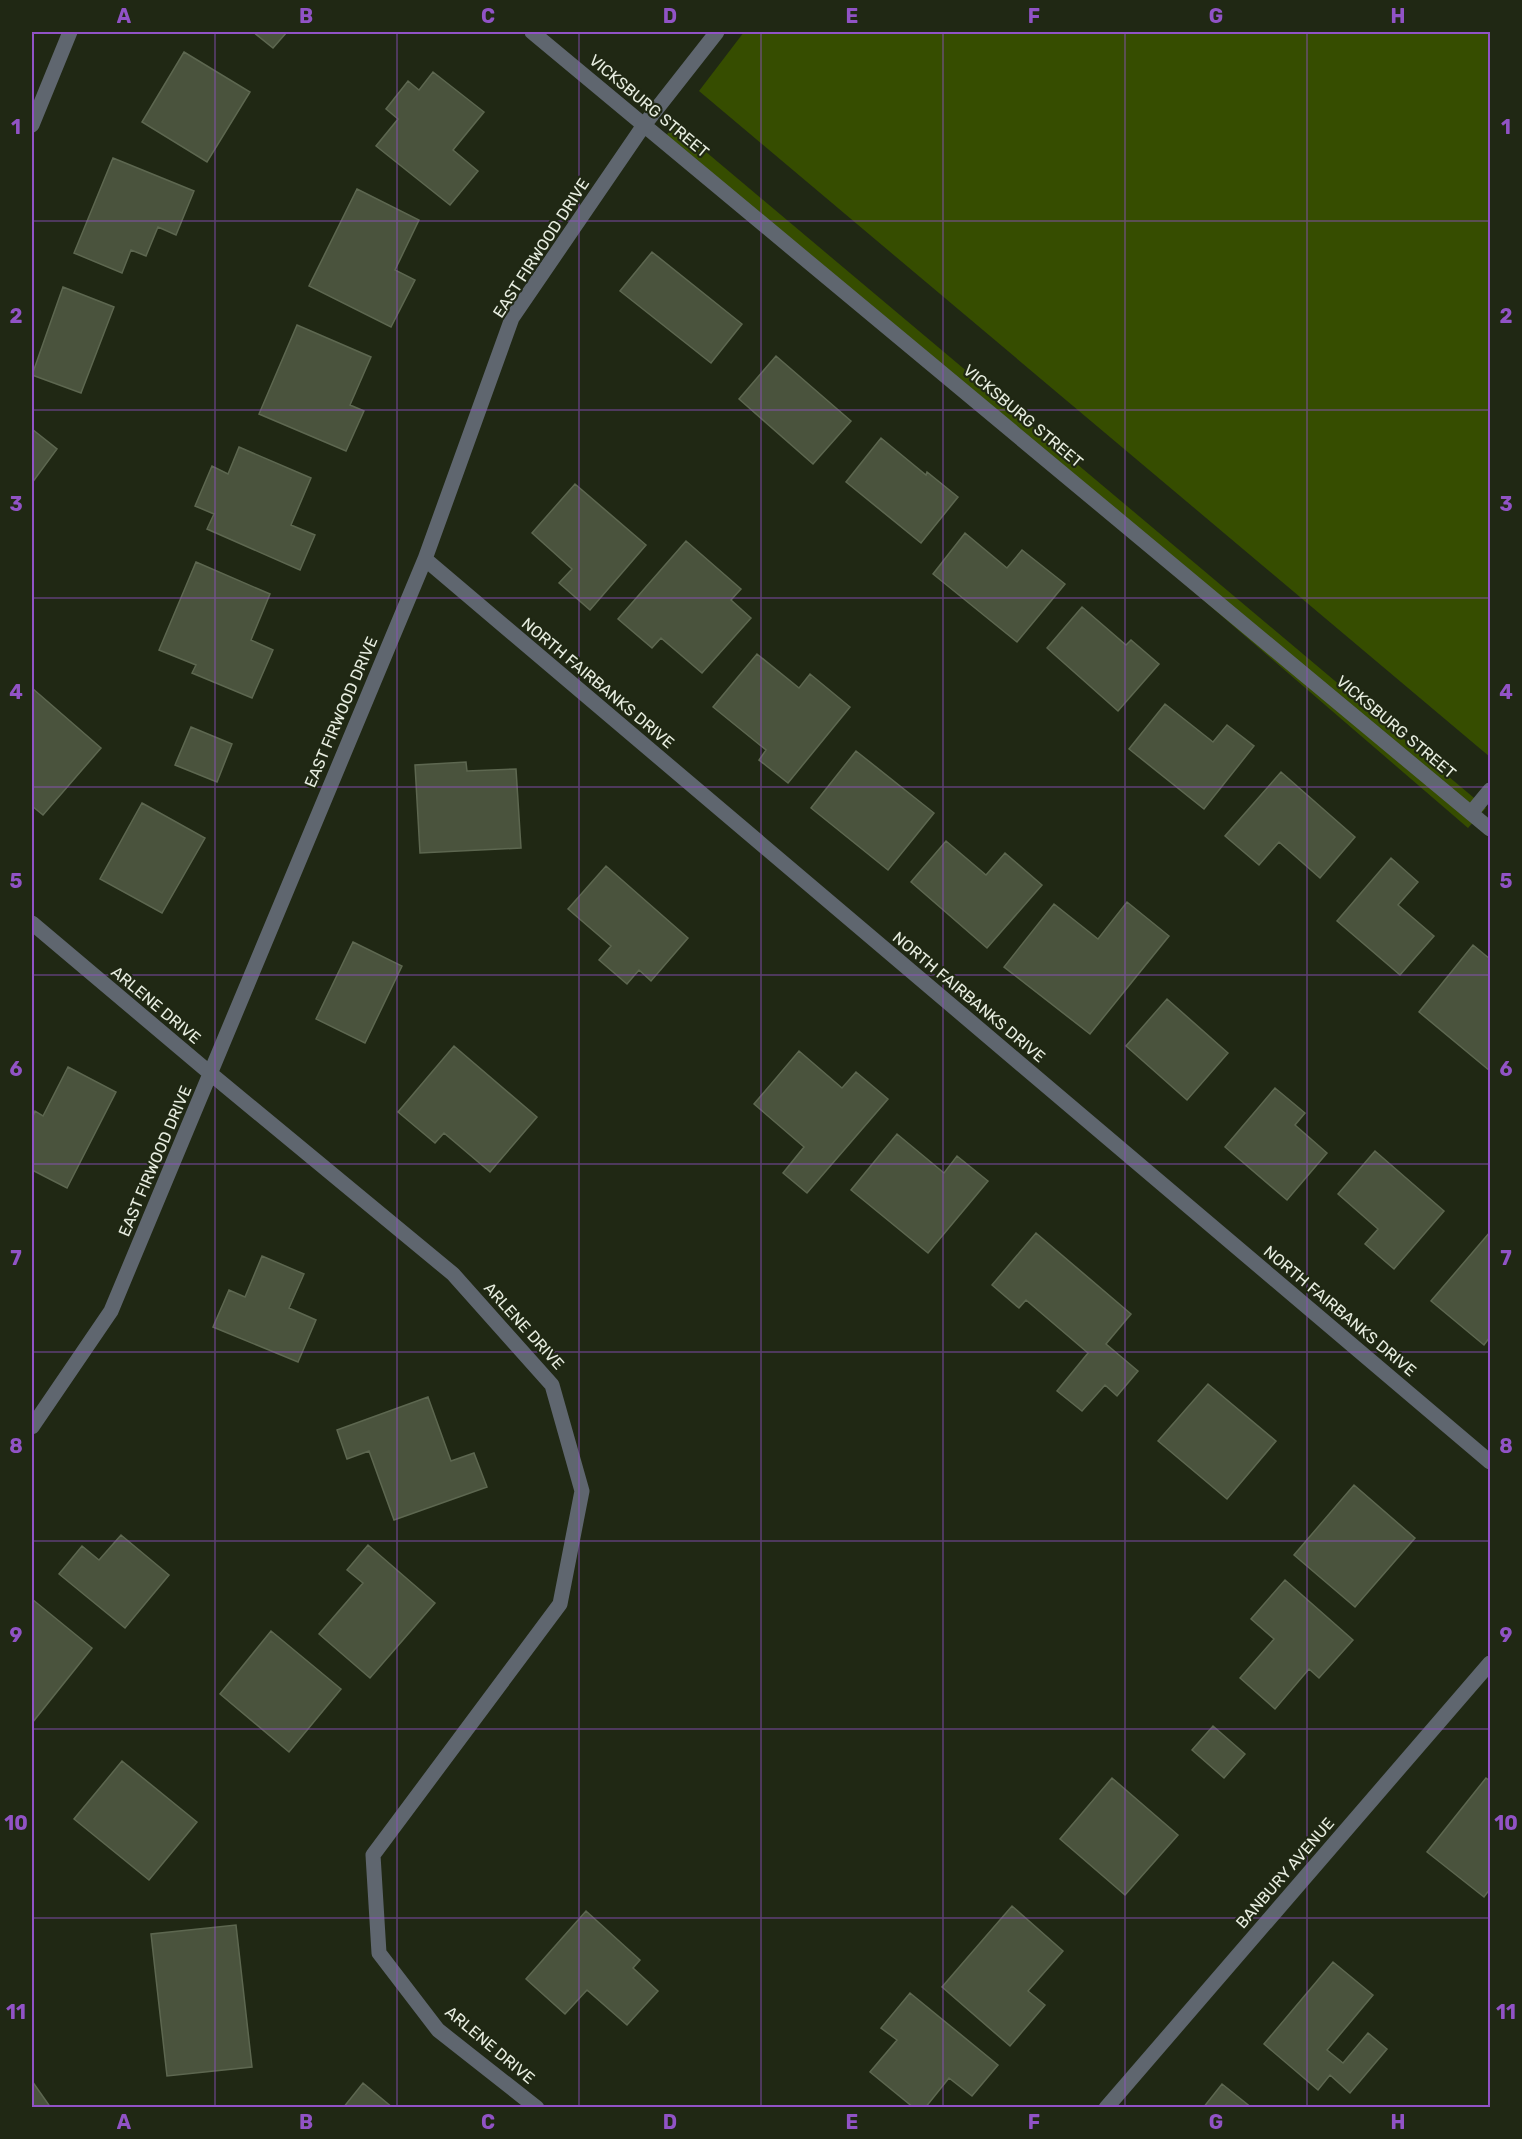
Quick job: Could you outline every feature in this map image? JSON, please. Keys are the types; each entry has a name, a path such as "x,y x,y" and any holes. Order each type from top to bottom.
{"street":[{"path":"32,125 70,32"},
{"name":"VICKSBURG STREET","path":"532,32 1491,829"},
{"name":"EAST FIRWOOD DRIVE","path":"32,1427 111,1311 424,559 512,318 644,125 717,32"},
{"name":"NORTH FAIRBANKS DRIVE","path":"424,559 1491,1462"},
{"path":"1471,813 1491,790"},
{"name":"ARLENE DRIVE","path":"32,923 453,1274 552,1385 582,1491 560,1604 373,1855 380,1953 438,2030 537,2108"},
{"name":"BANBURY AVENUE","path":"1106,2108 1491,1663"}],"green space":[{"path":"744,32 1490,32 1490,757 699,91"},
{"path":"674,125 1486,808 1468,828 665,137"}],"building":[{"path":"253,32 287,32 273,48"},
{"path":"184,52 250,92 207,162 142,122"},
{"path":"433,72 484,112 453,150 478,171 450,205 376,146 398,119 386,109 408,81 419,90"},
{"path":"113,158 194,191 176,235 158,227 146,256 131,250 122,273 74,253"},
{"path":"357,189 419,220 395,270 415,280 391,327 309,286"},
{"path":"652,252 742,324 711,363 620,291"},
{"path":"63,287 114,307 81,393 32,375"},
{"path":"297,325 371,357 350,405 364,411 346,451 259,414"},
{"path":"776,356 851,421 813,464 739,399"},
{"path":"32,429 57,449 32,483"},
{"path":"881,438 926,475 927,472 958,497 921,543 846,482"},
{"path":"239,447 311,478 291,525 315,535 300,570 207,529 214,514 195,506 212,466 228,474"},
{"path":"575,484 646,545 590,610 559,583 572,569 532,533"},
{"path":"965,533 1007,568 1022,550 1065,584 1017,642 933,574"},
{"path":"686,541 741,589 731,600 751,618 702,673 661,638 652,648 618,619"},
{"path":"196,562 270,594 251,640 273,650 252,698 192,673 196,665 159,650"},
{"path":"1082,607 1126,645 1131,640 1159,664 1118,711 1047,648"},
{"path":"757,654 799,688 810,674 850,707 788,783 759,760 766,750 713,707"},
{"path":"32,688 101,748 43,815 32,806"},
{"path":"1165,704 1213,742 1227,725 1254,746 1204,809 1129,749"},
{"path":"191,727 232,744 217,782 175,765"},
{"path":"856,751 934,813 888,870 811,808"},
{"path":"466,762 467,771 516,769 521,848 420,853 415,765"},
{"path":"1281,772 1355,837 1320,878 1279,842 1259,865 1225,836"},
{"path":"142,803 205,838 162,913 100,879"},
{"path":"946,841 986,875 1005,853 1042,885 987,948 911,882"},
{"path":"1391,858 1418,882 1398,905 1434,936 1400,975 1337,921"},
{"path":"606,866 688,938 651,981 639,970 627,984 599,960 611,946 568,909"},
{"path":"1127,902 1169,936 1090,1034 1004,967 1054,904 1098,939"},
{"path":"353,942 402,966 365,1043 316,1019"},
{"path":"1473,945 1490,959 1490,1071 1419,1012"},
{"path":"1167,999 1228,1053 1187,1100 1126,1046"},
{"path":"454,1046 537,1117 490,1172 444,1133 435,1143 398,1112"},
{"path":"799,1051 842,1088 856,1072 888,1099 807,1193 783,1173 804,1147 754,1104"},
{"path":"68,1067 116,1092 67,1188 32,1170 32,1119 35,1111 43,1116"},
{"path":"1275,1088 1305,1113 1295,1125 1327,1153 1287,1200 1225,1147"},
{"path":"897,1134 944,1173 957,1156 988,1181 928,1253 851,1190"},
{"path":"1375,1151 1444,1211 1394,1269 1365,1244 1378,1229 1338,1194"},
{"path":"1490,1232 1490,1337 1484,1345 1431,1301"},
{"path":"1036,1233 1131,1314 1106,1344 1138,1371 1117,1396 1105,1385 1082,1411 1057,1391 1088,1353 1026,1300 1019,1308 992,1285"},
{"path":"262,1256 304,1274 289,1308 316,1320 298,1362 213,1327 229,1290 245,1297"},
{"path":"1208,1384 1276,1441 1227,1499 1158,1441"},
{"path":"428,1397 451,1461 474,1453 487,1487 394,1520 369,1451 347,1459 337,1430"},
{"path":"1354,1485 1415,1538 1355,1607 1294,1555"},
{"path":"121,1535 169,1575 125,1628 59,1574 82,1546 99,1560"},
{"path":"368,1545 435,1603 370,1678 319,1634 363,1583 347,1570"},
{"path":"1285,1580 1353,1640 1319,1678 1309,1669 1275,1709 1240,1678 1274,1639 1251,1619"},
{"path":"32,1599 92,1648 32,1723"},
{"path":"271,1631 341,1689 289,1752 220,1694"},
{"path":"1213,1726 1245,1754 1224,1778 1192,1750"},
{"path":"122,1761 197,1822 149,1880 74,1819"},
{"path":"1112,1778 1178,1835 1125,1895 1060,1839"},
{"path":"1486,1778 1490,1781 1490,1889 1484,1897 1427,1852"},
{"path":"1012,1906 1063,1951 1028,1991 1045,2005 1010,2046 942,1987"},
{"path":"586,1911 640,1960 633,1968 658,1991 627,2025 587,1990 565,2014 526,1979"},
{"path":"236,1925 252,2067 167,2076 151,1934"},
{"path":"1333,1962 1373,1995 1327,2050 1343,2063 1368,2033 1387,2049 1350,2093 1330,2075 1318,2090 1264,2044"},
{"path":"910,1993 998,2065 972,2096 949,2078 925,2108 914,2108 870,2072 897,2040 881,2028"},
{"path":"32,2081 51,2108 32,2108"},
{"path":"363,2083 393,2108 343,2108"},
{"path":"1222,2084 1252,2108 1203,2108"}]}
